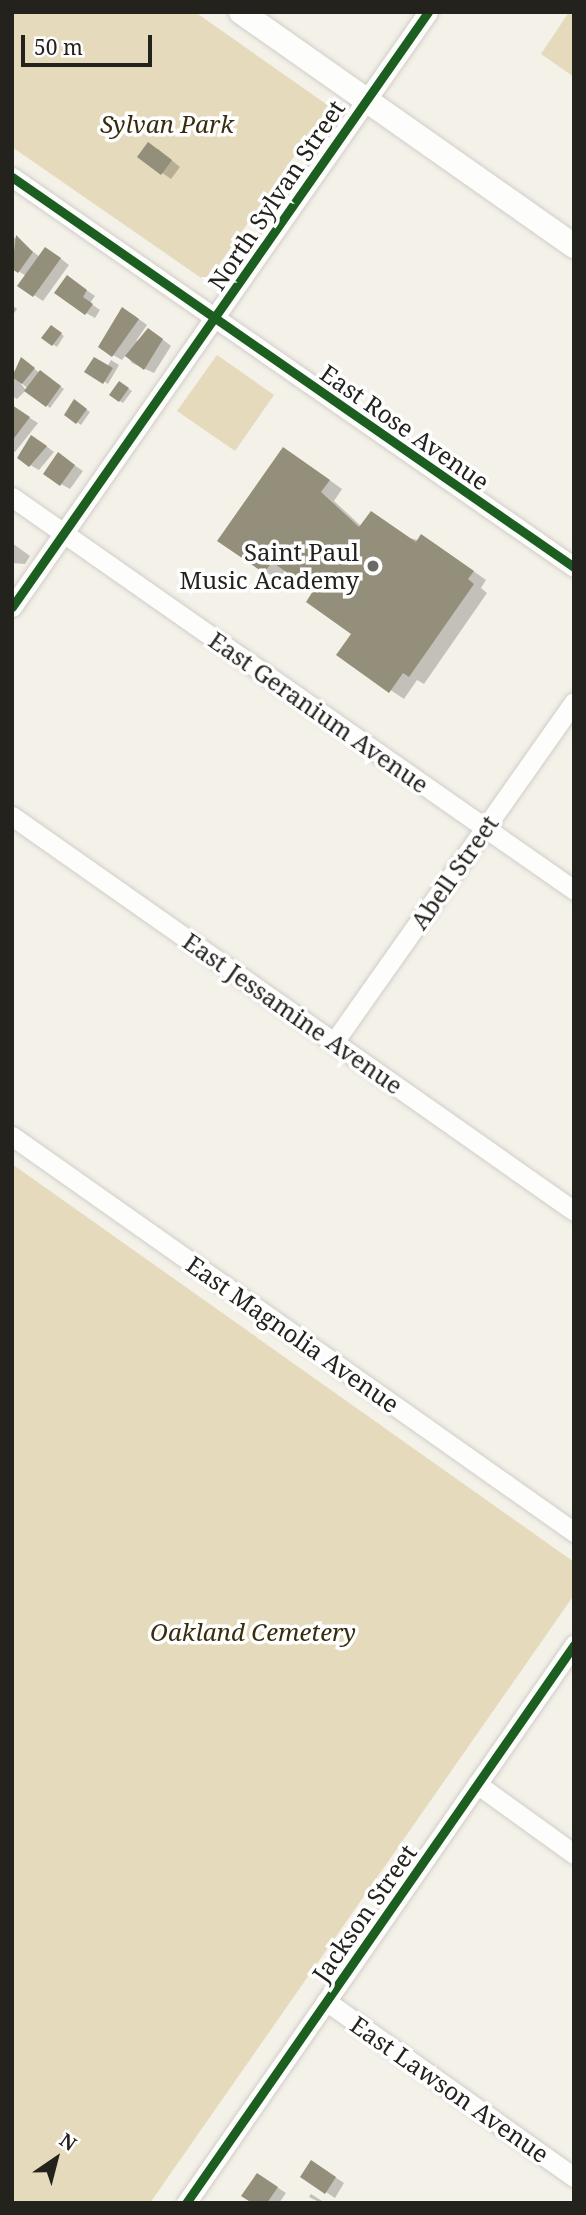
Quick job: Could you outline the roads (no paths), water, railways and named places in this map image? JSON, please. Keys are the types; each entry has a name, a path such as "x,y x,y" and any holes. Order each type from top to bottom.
{"main road":[{"path":"241,12 574,246"}],"street":[{"name":"North Sylvan Street","path":"12,607 428,12"},
{"name":"East Rose Avenue","path":"12,177 574,567"},
{"name":"East Geranium Avenue","path":"12,497 574,890"},
{"name":"Abell Street","path":"334,1042 574,702"},
{"name":"East Jessamine Avenue","path":"12,816 574,1211"},
{"name":"East Magnolia Avenue","path":"12,1136 574,1532"},
{"name":"Jackson Street","path":"186,2203 574,1645"},
{"path":"477,1784 574,1854"},
{"name":"East Lawson Avenue","path":"326,2001 574,2177"}],"place":[{"name":"Saint Paul Music Academy","path":"373,566"}],"park label":[{"name":"Sylvan Park","path":"167,124"},
{"name":"Oakland Cemetery","path":"253,1632"}]}
